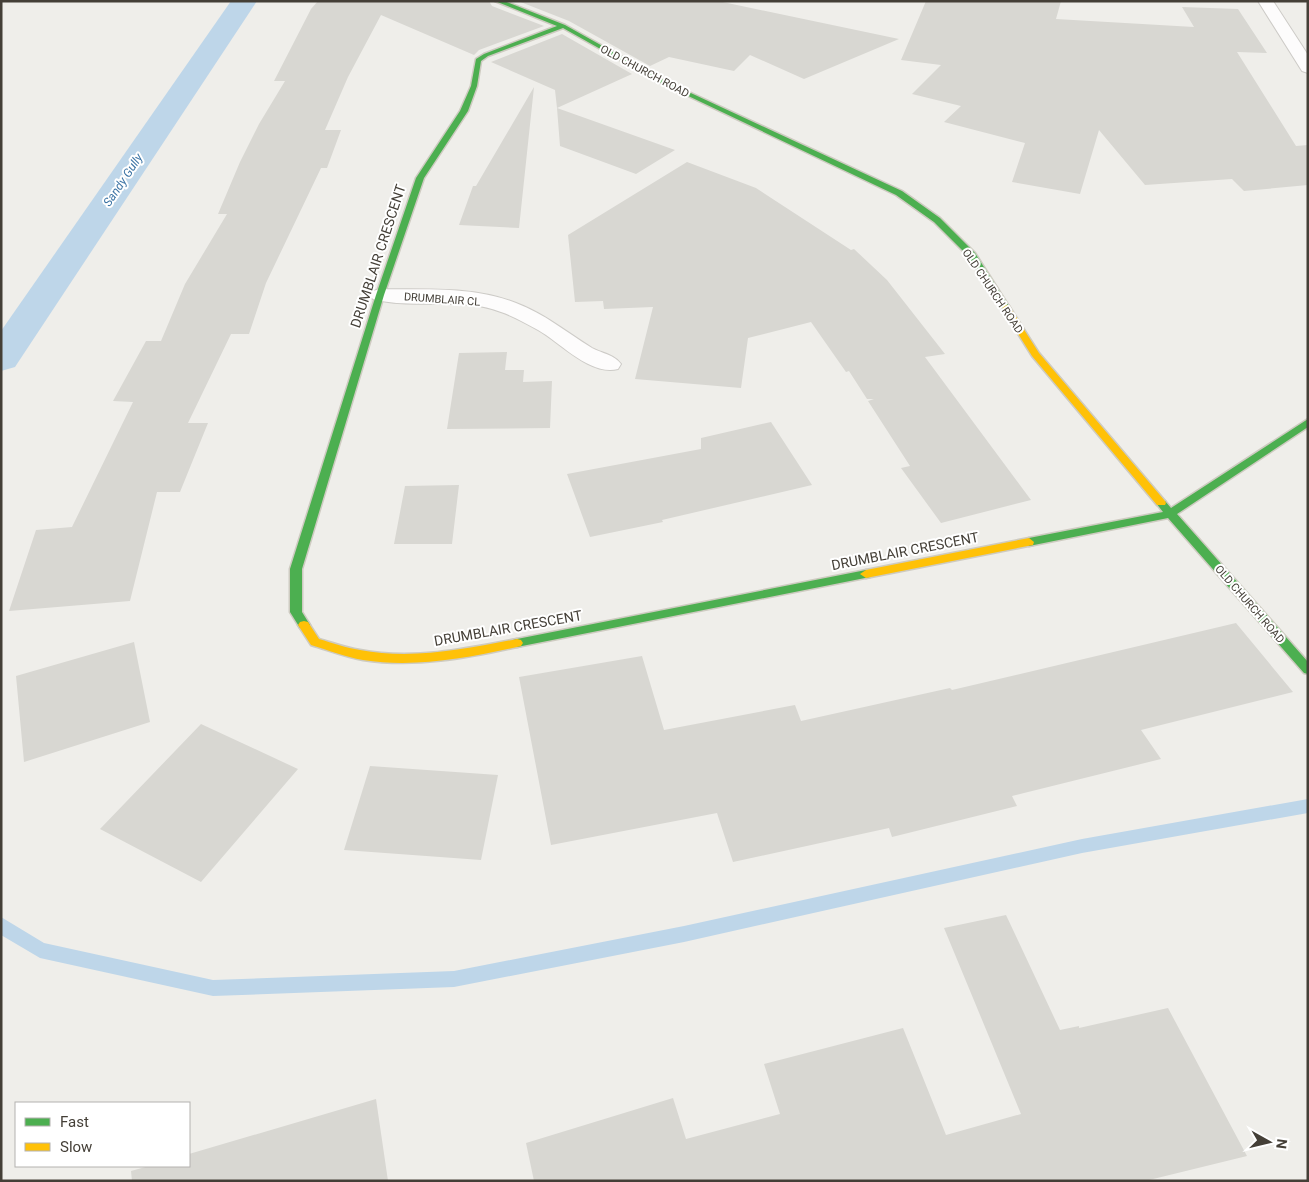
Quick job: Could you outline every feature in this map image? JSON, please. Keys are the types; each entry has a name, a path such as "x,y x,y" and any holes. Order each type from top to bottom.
{"street":[{"name":"OLD CHURCH ROAD","path":"498,1 563,26 663,82 899,193 937,220 972,255 1036,354 1170,514 1308,670"},
{"path":"1265,1 1308,68"},
{"name":"DRUMBLAIR CRESCENT","path":"563,26 486,55 478,60 474,86 464,111 420,178 380,295 296,569 296,612 315,642 366,656 413,659 468,653 1170,514"},
{"name":"DRUMBLAIR CL","path":"380,295 476,299 508,307 546,326 585,353 610,364"},
{"path":"1170,514 1308,422"}],"building":[{"path":"318,1 489,1 492,6 544,26 479,50 474,55 381,15 348,77 325,130 341,130 327,168 321,168 266,283 249,334 231,334 188,423 208,423 180,492 157,492 130,601 9,611 36,530 72,527 133,402 113,401 146,341 161,341 185,284 227,214 218,214 240,162 259,124 285,81 274,81 311,9"},
{"path":"518,1 718,1 899,39 804,79 750,55 734,71 669,57 650,66 569,21"},
{"path":"926,1 1061,1 1056,19 1194,27 1182,7 1238,9 1267,53 1237,52 1296,146 1308,145 1308,185 1244,191 1232,179 1145,185 1099,130 1080,194 1012,182 1025,143 944,122 961,106 912,94 941,65 901,60"},
{"path":"562,34 632,74 557,108 555,90 491,62"},
{"path":"534,87 519,228 459,225 473,186 476,186"},
{"path":"557,108 675,150 636,174 560,146"},
{"path":"687,162 756,188 851,250 854,249 887,280 945,354 925,357 1031,500 941,523 901,468 910,466 868,401 874,399 867,399 849,371 846,372 811,322 748,338 741,388 635,379 653,307 604,309 603,301 575,302 568,235"},
{"path":"507,352 505,370 524,370 523,382 552,381 550,428 447,429 459,353"},
{"path":"771,422 812,485 662,520 663,522 590,537 567,474 701,449 701,438"},
{"path":"459,485 452,544 394,544 405,486"},
{"path":"1236,623 1293,692 1141,730 1161,759 1012,796 1017,806 892,837 889,828 733,862 717,813 551,845 519,677 642,656 664,730 795,705 801,721 950,688 952,690"},
{"path":"134,642 150,722 24,762 16,676"},
{"path":"201,724 298,769 201,882 100,829"},
{"path":"370,766 498,775 481,860 344,850"},
{"path":"1006,915 1060,1030 1079,1026 1079,1028 1168,1008 1247,1156 1145,1181 534,1181 526,1143 673,1098 686,1139 780,1114 764,1064 903,1028 946,1135 1021,1114 944,928"},
{"path":"376,1099 388,1181 132,1181 131,1171 145,1167 190,1167 190,1154"}],"waterway":[{"name":"Sandy Gully","path":"1,359 244,1"},
{"path":"1,925 40,950 213,988 454,979 684,934 1082,846 1308,806"}],"traffic: fast":[{"path":"498,1 563,26 663,82 899,193 937,220 972,255 1006,308"},
{"path":"304,625 296,612 296,569 380,295 420,178 464,111 474,86 478,60 486,55 563,26"},
{"path":"1029,542 1170,514 1308,422"},
{"path":"1161,503 1308,670"},
{"path":"517,643 866,574"}],"traffic: slow":[{"path":"1006,308 1035,354 1161,503"},
{"path":"866,574 1029,542"},
{"path":"304,625 315,642 354,654 386,658 443,656 517,643"}]}
